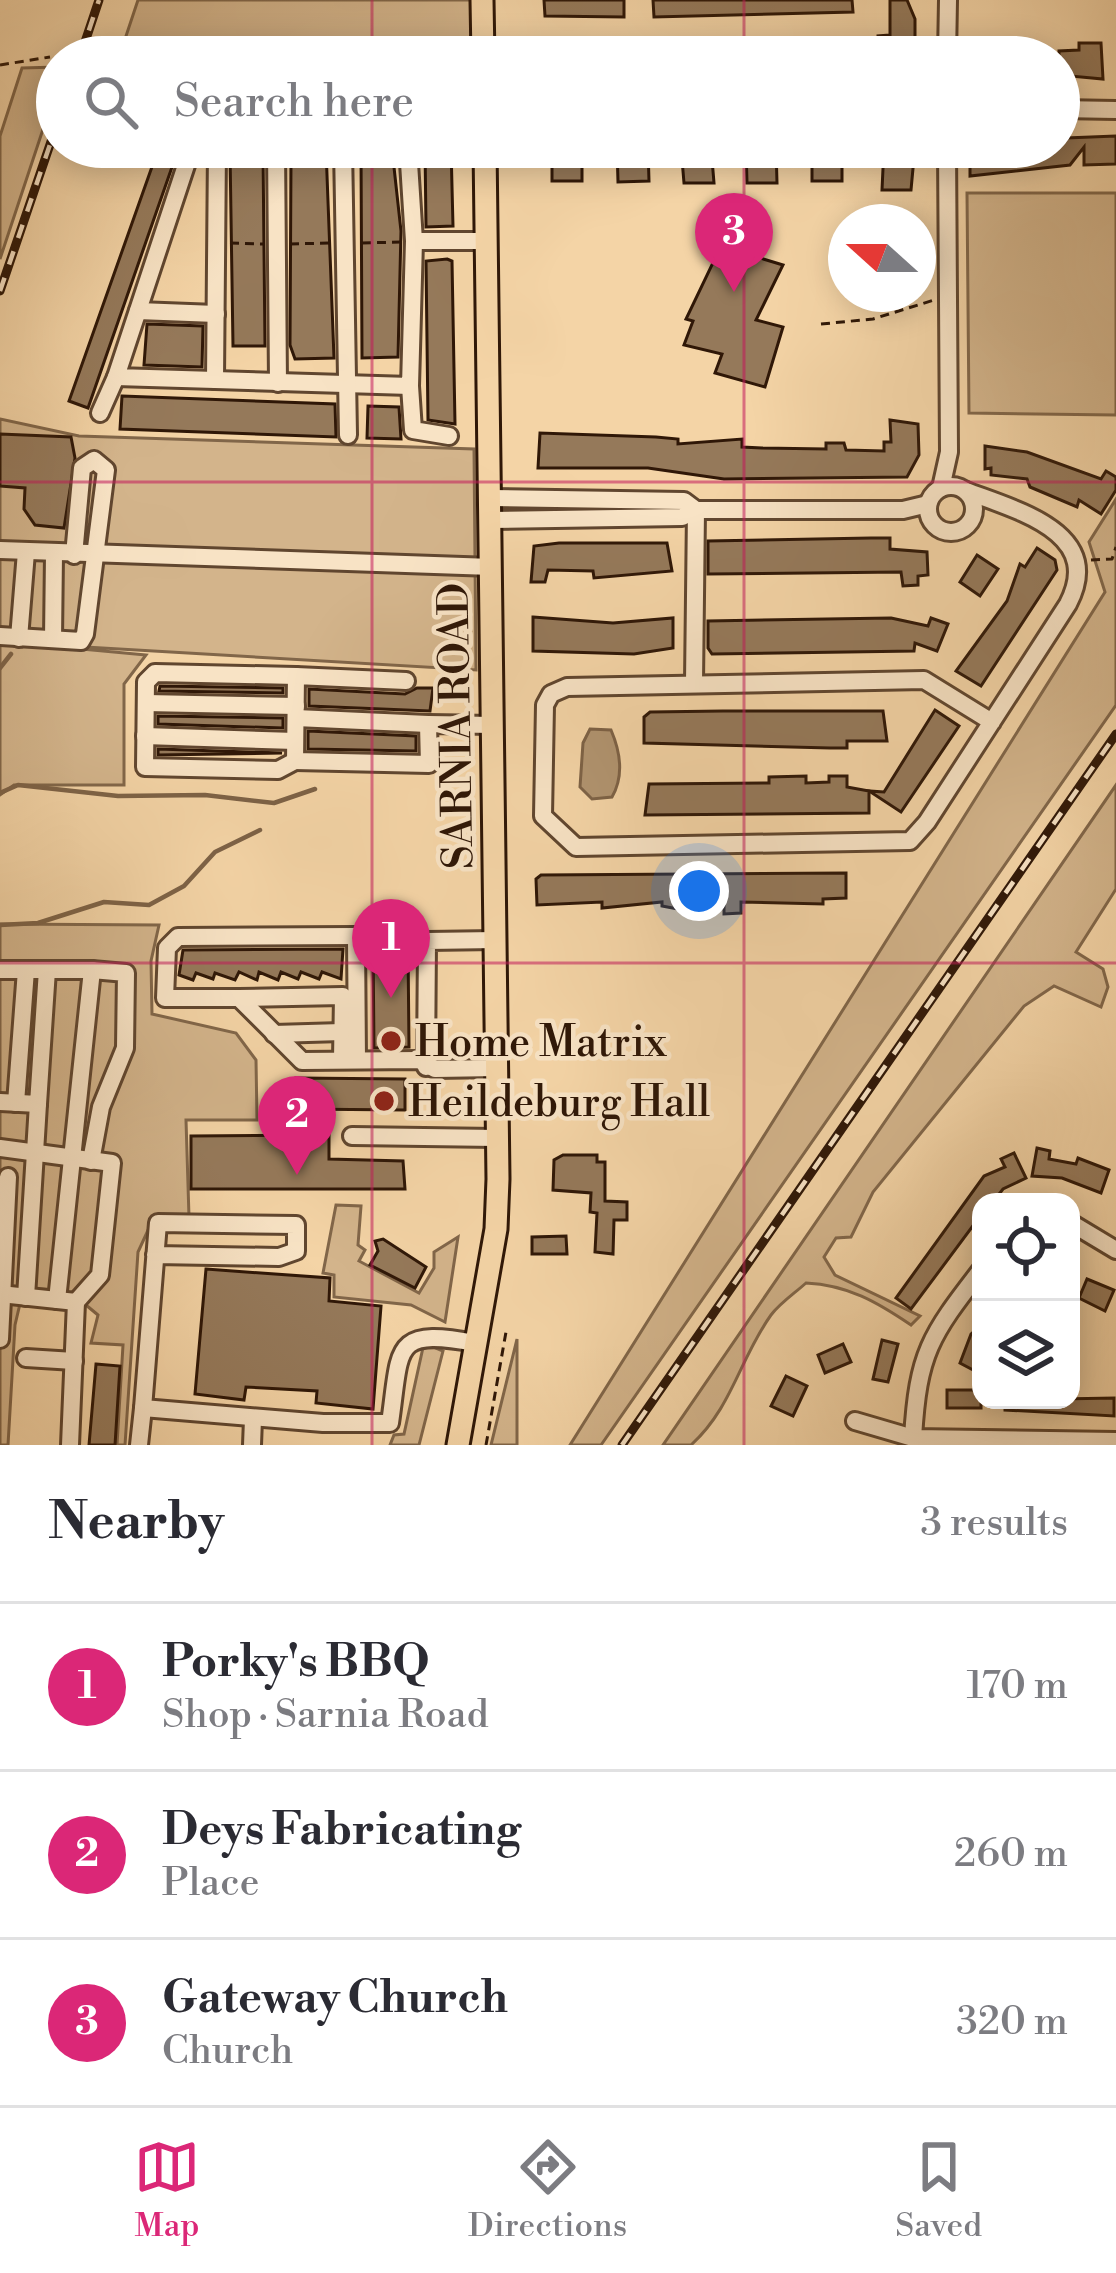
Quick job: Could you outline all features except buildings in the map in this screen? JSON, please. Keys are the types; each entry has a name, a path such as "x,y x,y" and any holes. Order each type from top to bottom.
{"main road":[{"path":"482,0 483,36"},
{"name":"SARNIA ROAD","path":"458,1445 496,1229 485,168"}],"street":[{"path":"947,1 947,36"},
{"path":"1080,109 1116,110"},
{"path":"100,413 185,168"},
{"path":"215,380 217,168"},
{"path":"276,168 278,383"},
{"path":"343,168 348,435"},
{"path":"409,168 414,241 413,430 448,436"},
{"path":"930,512 949,452 947,168"},
{"path":"414,241 487,241"},
{"path":"137,311 216,314"},
{"path":"116,377 410,386"},
{"path":"949,452 974,505 971,521"},
{"path":"26,552 9,637 81,641 106,470 94,460 82,468 74,555"},
{"path":"940,488 964,490 1008,507 1064,536 1079,561 1068,604 992,722 910,841 576,847 559,836 543,816 545,706 551,694 588,683 924,680 992,722"},
{"path":"491,509 684,501 696,510 903,510 930,512 951,533 1008,507"},
{"path":"694,682 696,510"},
{"path":"0,550 492,567"},
{"path":"52,639 54,554"},
{"path":"406,681 155,673 146,682 145,767 278,770 295,761 429,764 428,724"},
{"path":"295,761 296,676"},
{"path":"146,703 494,725"},
{"path":"145,736 295,741"},
{"path":"343,996 165,998 167,948 178,937 407,934 427,940 496,940"},
{"path":"350,1060 358,979 356,936"},
{"path":"427,940 427,1067"},
{"path":"0,970 126,973 125,1048 100,1107 91,1161"},
{"path":"26,970 8,1102 38,1105"},
{"path":"26,1297 46,970"},
{"path":"70,1445 74,1360 67,1301 69,1158 92,970"},
{"path":"350,1060 342,1032 343,996 358,979"},
{"path":"239,998 302,1061 419,1060 427,1067 497,1068"},
{"path":"274,1034 342,1032"},
{"path":"352,1136 496,1138"},
{"path":"0,1294 67,1301 100,1275 112,1163 5,1148 0,1294 0,1339"},
{"path":"139,1445 143,1408 155,1256 158,1223 296,1225 296,1251 279,1257 155,1256"},
{"path":"1080,1228 1116,1250"},
{"path":"913,1438 919,1367 926,1349 972,1283"},
{"path":"384,1445 403,1350 412,1339 428,1335 476,1343"},
{"path":"26,1358 74,1360"},
{"path":"143,1408 253,1419 390,1423"},
{"path":"252,1445 253,1419"},
{"path":"855,1421 913,1438 1116,1441"}],"path":[{"path":"0,65 36,59"},
{"path":"216,243 414,241"},
{"path":"820,324 873,319 948,299"},
{"path":"1079,561 1112,559 1116,547"},
{"path":"486,1445 506,1332 502,1331"}],"shaded area":[{"path":"138,0 471,0 471,36 126,36"},
{"path":"22,68 36,68 36,150 0,259 0,136"},
{"path":"967,193 1116,193 1116,415 969,413"},
{"path":"0,419 79,436 474,449 476,670 17,643 146,655 124,684 124,785 14,785 0,795"},
{"path":"1116,499 1116,705 601,1445 570,1445 1105,592 1089,542"},
{"path":"590,729 611,730 614,738 619,772 612,797 592,799 580,787 583,743"},
{"path":"1116,785 1116,889 1076,952 1103,969 1108,987 1101,1007 1054,986 1024,1006 873,1192 851,1237 836,1238 824,1257 835,1275 920,1316 911,1325 862,1296 806,1283 771,1315 705,1431 691,1445 663,1445"},
{"path":"0,924 159,925 151,961 152,1014 236,1033 256,1060 257,1120 186,1120 189,1217 149,1228 138,1252 125,1445 117,1445 123,1345 91,1343 98,1315 72,1296 46,1289 23,1291 15,1325 8,1445 0,1445"},
{"path":"336,1205 361,1206 358,1245 365,1250 359,1261 419,1293 434,1268 434,1252 458,1237 445,1322 411,1305 334,1297 334,1275 323,1273"},
{"path":"517,1339 517,1445 491,1445"},
{"path":"424,1343 443,1351 419,1445 390,1445 394,1435 404,1434"}],"waterway":[{"path":"0,668 11,654"},
{"path":"0,793 18,785 118,796 205,795 274,803 315,789"},
{"path":"0,925 38,923 104,902 149,905 184,886 215,852 260,830"}],"railway":[{"path":"87,36 99,0"},
{"path":"0,291 42,168"},
{"path":"622,1445 1116,734"}],"place":[{"name":"Gateway Church","path":"734,292"},
{"name":"Porky's BBQ","path":"391,998"},
{"name":"Home Matrix","path":"391,1041"},
{"name":"Heildeburg Hall","path":"384,1101"},
{"name":"Deys Fabricating","path":"297,1175"}]}
